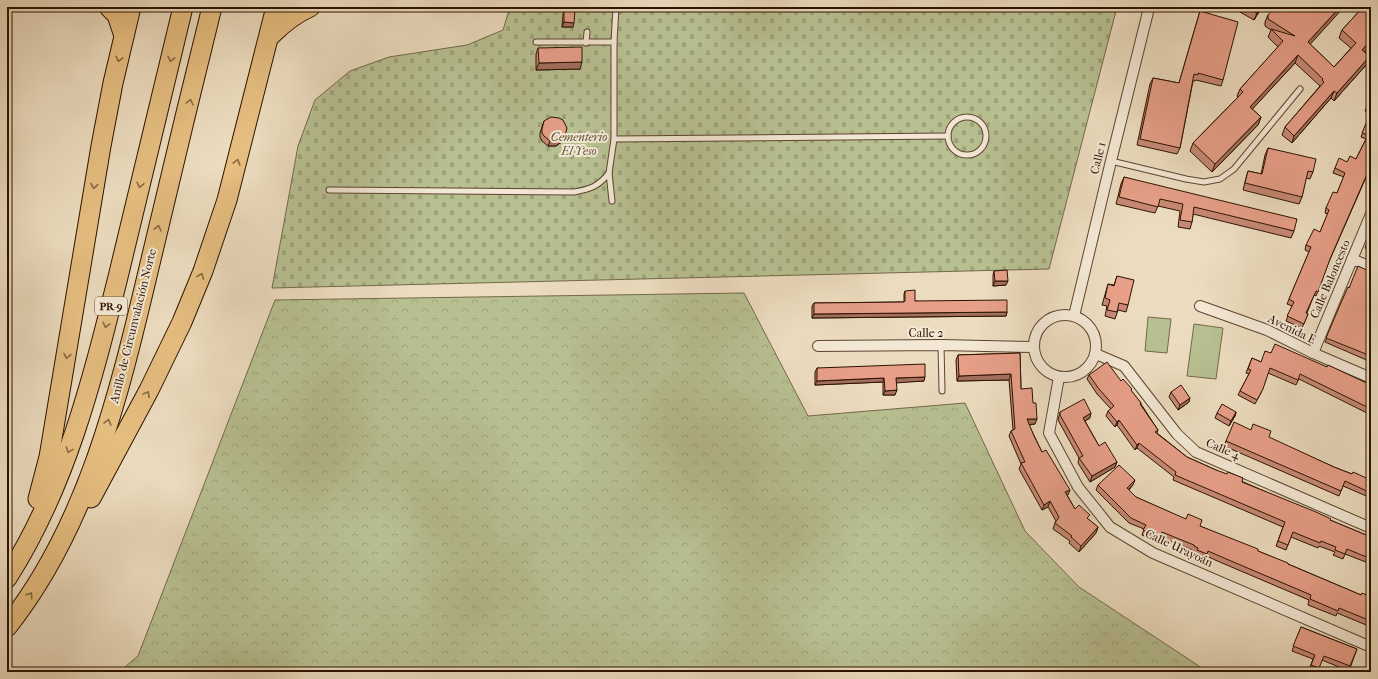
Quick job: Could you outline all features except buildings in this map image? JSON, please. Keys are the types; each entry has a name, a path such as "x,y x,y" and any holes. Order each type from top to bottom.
{"highway":[{"path":"109,7 117,15 124,36"},
{"path":"7,571 14,551 36,505 50,457 101,146 113,83 131,7"},
{"path":"58,549 77,526 149,390 182,322 203,271 226,200 270,36 276,7"},
{"path":"270,36 289,19 310,7"},
{"name":"Anillo de Circunvalación Norte","path":"7,627 36,586 58,549 83,492 107,427 136,322 211,13"},
{"name":"PR-9","path":"7,578 33,534 54,488 89,389 118,278 181,14"}],"street":[{"name":"Calle 1","path":"1074,316 1148,7"},
{"name":"Calle Baloncesto","path":"1313,353 1371,214"},
{"path":"1352,259 1371,267"},
{"name":"Avenida E","path":"1200,306 1267,330 1313,353 1371,378"},
{"path":"1062,314 1074,316 1088,324 1096,338 1096,354 1090,365 1082,373 1070,377 1059,377 1049,373 1041,367 1035,358 1033,347 1035,336 1041,325 1050,318 1062,314"},
{"name":"Calle 2","path":"818,346 1033,347"},
{"name":"Calle 4","path":"1096,354 1124,366 1177,434 1196,452 1371,528"},
{"name":"Calle Urayoán","path":"1059,377 1050,433 1078,487 1110,526 1153,553 1371,647"}],"lane":[{"path":"612,201 609,173 614,139 614,42 616,7"},
{"path":"586,43 587,32"},
{"path":"536,42 614,42"},
{"path":"1111,160 1186,179 1204,182 1220,178 1234,169 1300,89"},
{"path":"964,117 977,119 982,123 987,135 983,146 974,154 968,155 956,151 952,147 948,136 952,123 957,119 964,117"},
{"path":"614,139 948,136"},
{"path":"329,190 574,192 589,190 602,182 609,173"},
{"path":"941,346 942,391"}],"green space":[{"name":"Cementerio El Yeso","path":"510,7 1117,7 1049,269 272,288 298,146 315,100 350,71 389,57 467,45 503,30"},
{"path":"744,293 808,416 965,403 1025,531 1079,587 1208,672 119,672 138,656 275,300"},
{"path":"1148,317 1171,319 1167,353 1145,351"},
{"path":"1194,324 1223,328 1216,379 1187,376"}]}
